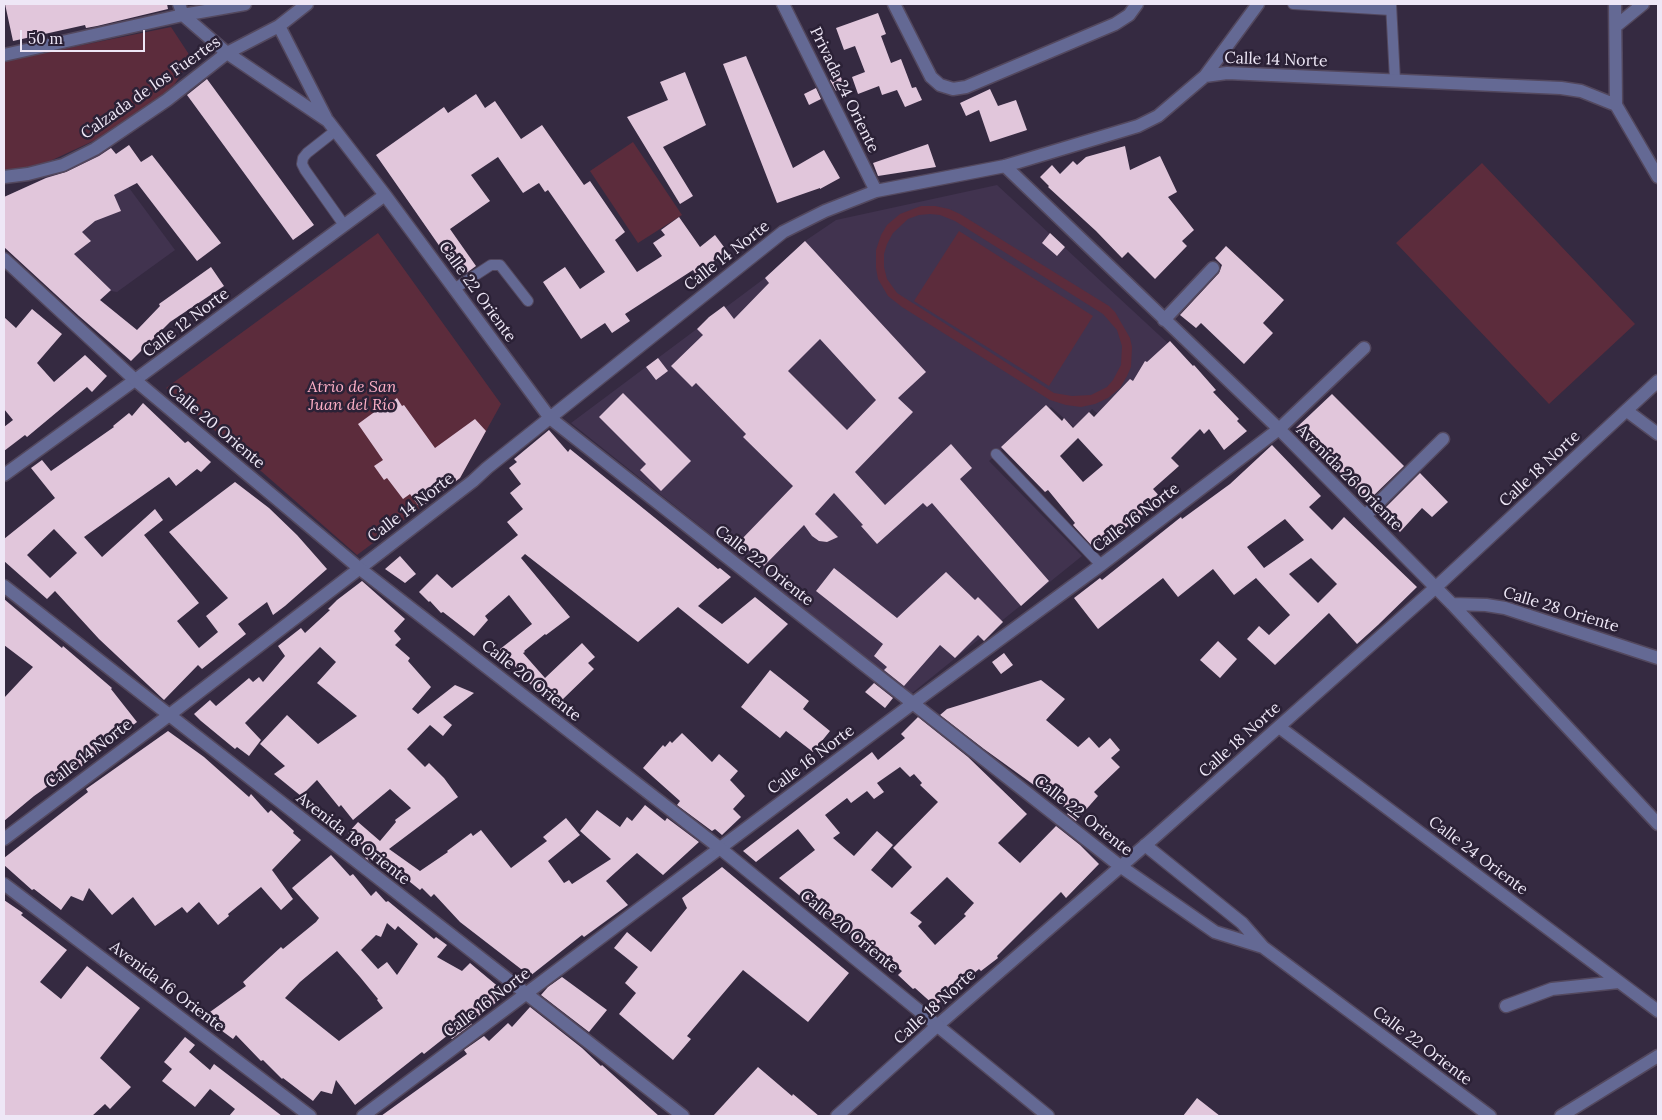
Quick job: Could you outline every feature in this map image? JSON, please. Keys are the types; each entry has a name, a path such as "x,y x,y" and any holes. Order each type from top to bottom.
{"street":[{"name":"Calzada de los Fuertes","path":"4,55 181,9 246,4"},
{"name":"Calzada de los Fuertes","path":"4,177 28,174 63,165 95,149 167,100 227,54 279,26 308,4"},
{"name":"Privada 24 Oriente","path":"783,4 876,191"},
{"path":"894,4 931,76 940,85 953,89 966,87 1115,24 1129,15 1137,4"},
{"path":"1206,76 1258,4"},
{"path":"1615,4 1616,105 1658,177"},
{"path":"1616,26 1644,4"},
{"name":"Calle 22 Oriente","path":"181,9 227,54 332,126"},
{"name":"Calle 22 Oriente","path":"279,26 332,126 550,418 1120,866 1215,932 1263,947"},
{"name":"Calle 14 Norte","path":"4,839 168,716 474,481 783,232 825,211 876,191 1006,166 1138,126 1158,116 1206,76 1227,73 1560,88 1581,92 1616,105"},
{"name":"Avenida 26 Oriente","path":"1006,166 1279,429 1452,604 1658,824"},
{"name":"Calle 12 Norte","path":"4,475 136,380 385,195"},
{"name":"Calle 20 Oriente","path":"4,259 136,380 359,568 721,849 1048,1116"},
{"path":"1164,320 1213,268"},
{"name":"Calle 16 Norte","path":"363,1116 912,704 1101,565 1279,429 1364,348"},
{"name":"Calle 18 Norte","path":"837,1116 1435,588 1658,381"},
{"path":"1627,411 1658,434"},
{"path":"1365,516 1443,439"},
{"name":"Avenida 18 Oriente","path":"4,586 168,716 683,1116"},
{"name":"Calle 28 Oriente","path":"1452,604 1486,605 1505,608 1658,658"},
{"name":"Calle 24 Oriente","path":"1279,727 1658,1011"},
{"name":"Calle 22 Oriente","path":"1145,845 1242,923 1263,947 1490,1116"},
{"name":"Avenida 16 Oriente","path":"4,884 310,1116"},
{"path":"1506,1006 1552,989 1619,982"},
{"path":"1561,1116 1658,1056"}],"lane":[{"path":"1293,4 1391,7 1395,80"},
{"path":"332,126 303,158 302,164 344,226"},
{"path":"454,289 491,265 500,265 528,301"},
{"path":"996,454 1101,565"}],"shaded area":[{"path":"111,148 125,167 118,173 175,250 117,292 111,291 79,316 4,247 4,197"},
{"path":"997,185 1172,347 1104,419 1092,409 1075,428 1051,407 989,461 1082,556 911,694 571,423 765,278 805,241 836,220"}],"green space":[{"path":"171,27 190,56 188,64 174,85 144,111 104,136 35,168 4,175 4,61"},
{"path":"633,142 682,215 638,243 590,171"},
{"path":"1482,163 1635,324 1549,404 1396,243"},
{"path":"921,206 949,209 1109,306 1115,312 1130,338 1132,347 1131,367 1120,388 1108,398 1095,404 1081,407 1050,400 902,307 888,296 878,279 876,250 887,225 900,214","holes":["919,215 940,215 955,221 1103,314 1117,330 1122,346 1121,365 1107,387 1091,395 1072,396 1054,393 897,293 887,279 884,267 884,254 893,233 908,219"]},
{"path":"959,231 1093,316 1049,386 914,301"},
{"name":"Atrio de San Juan del Río","path":"378,233 501,404 460,478 357,555 166,388"}],"building":[{"path":"5,4 167,4 168,9 97,26 86,28 85,25 13,41"},
{"path":"878,13 886,34 881,36 891,63 901,59 912,88 916,87 922,100 905,107 897,90 882,95 879,86 858,94 852,77 865,72 855,46 844,50 836,28"},
{"path":"746,56 793,168 824,150 840,178 820,189 777,203 723,64"},
{"path":"685,72 706,125 663,147 693,196 680,204 627,117 668,100 660,82"},
{"path":"840,75 845,87 836,91 830,80"},
{"path":"207,79 314,225 293,240 187,95"},
{"path":"816,88 821,99 809,105 804,94"},
{"path":"990,89 998,106 1016,100 1027,130 990,142 979,110 966,116 960,103"},
{"path":"476,94 485,108 495,101 521,139 542,125 584,185 590,181 625,232 615,240 637,272 662,256 653,243 665,235 661,230 679,217 700,247 715,235 727,251 696,275 693,270 625,314 630,321 612,333 605,323 581,339 543,282 565,267 580,289 605,272 548,190 545,192 539,183 523,193 498,157 471,175 490,201 450,229 476,266 461,277 376,155 444,107 448,113"},
{"path":"928,144 936,167 878,176 873,163"},
{"path":"129,145 141,162 152,155 221,243 197,261 137,183 114,195 121,211 95,221 82,232 91,241 74,254 111,290 100,300 137,330 160,306 159,304 211,267 224,286 170,322 131,361 4,247 4,197 46,178 66,172 111,148 116,154"},
{"path":"1125,146 1130,170 1160,156 1177,192 1168,197 1194,230 1182,241 1187,246 1155,279 1128,252 1122,258 1040,177 1052,165 1060,174 1073,161 1077,165 1086,157"},
{"path":"1050,233 1065,247 1057,256 1042,243"},
{"path":"805,241 926,372 898,398 913,412 855,472 885,505 951,444 972,468 960,479 1049,581 1021,606 932,503 927,507 923,503 877,544 861,526 863,525 834,493 815,514 838,537 827,542 819,541 812,536 804,525 764,566 740,541 793,486 743,437 746,434 696,383 692,387 671,366 703,335 697,329 709,317 724,306 734,319 769,283 765,278","holes":["820,339 876,400 847,430 788,371"]},
{"path":"1226,246 1284,300 1263,323 1273,333 1244,364 1201,323 1196,328 1180,315 1219,273 1222,265 1215,258"},
{"path":"32,309 62,334 37,363 54,382 85,355 107,376 92,392 87,387 27,437 25,435 4,451 4,427 13,420 4,409 4,317 16,328"},
{"path":"1170,341 1216,390 1213,392 1239,419 1237,421 1247,431 1224,450 1209,429 1204,434 1200,429 1171,458 1179,466 1153,489 1162,499 1123,530 1110,537 1108,534 1093,547 1073,525 1075,523 1048,490 1045,492 1001,447 1046,405 1062,421 1064,418 1073,428 1089,412 1094,417 1130,379 1133,381 1145,361 1147,362","holes":["1078,438 1103,465 1083,482 1060,456"]},
{"path":"658,358 668,371 656,380 646,367"},
{"path":"623,393 691,461 661,491 640,470 646,464 599,417"},
{"path":"1332,394 1404,466 1368,501 1296,428"},
{"path":"397,398 435,448 475,419 486,431 460,478 420,508 410,494 403,499 387,478 384,480 374,466 383,460 358,424"},
{"path":"143,403 185,443 188,441 211,462 201,472 197,469 176,486 169,477 84,537 102,557 155,509 163,520 144,535 199,603 177,621 199,648 218,632 206,616 228,598 169,532 235,482 269,508 297,535 327,569 273,615 267,602 238,624 246,634 202,669 198,665 164,700 99,639 55,591 47,599 4,561 4,539 55,498 31,468 42,460 51,471 114,427 129,413 132,416","holes":["54,529 77,553 50,578 27,555"]},
{"path":"549,430 568,452 570,449 718,569 720,568 731,577 698,606 722,624 755,597 788,624 748,664 678,607 638,642 525,554 521,558 570,617 545,634 523,653 545,678 582,643 595,657 588,663 594,669 563,699 569,705 564,710 530,684 515,666 495,653 532,624 509,595 485,616 488,620 474,636 443,612 441,613 419,592 437,574 452,588 518,535 507,522 523,509 510,493 521,484 509,468 517,462 514,459"},
{"path":"1272,445 1321,496 1309,507 1332,530 1344,517 1417,587 1357,644 1329,613 1275,665 1247,639 1259,626 1269,635 1290,615 1256,578 1234,595 1213,569 1178,597 1163,578 1098,629 1074,598 1100,578 1102,580 1181,517 1182,519 1230,484","holes":["1285,519 1304,540 1264,568 1247,547","1311,558 1337,584 1318,603 1289,574"]},
{"path":"1420,473 1448,502 1432,517 1422,508 1400,532 1380,513"},
{"path":"400,556 416,574 405,583 385,569"},
{"path":"834,568 897,618 946,572 975,600 978,597 1003,622 984,641 978,635 955,658 940,645 904,686 884,670 887,667 874,656 883,644 816,591"},
{"path":"362,581 405,619 394,631 401,639 395,645 410,658 408,661 431,687 412,709 418,714 455,685 474,693 443,717 452,725 443,736 430,725 407,749 425,767 429,763 444,778 458,797 389,849 420,871 471,833 473,836 481,830 511,868 547,841 543,837 566,818 580,835 548,861 564,883 569,880 572,884 611,859 580,831 597,810 620,827 627,817 632,821 645,805 665,821 667,818 699,842 663,875 637,853 606,881 628,905 584,937 582,935 530,976 460,922 434,894 431,897 422,888 420,890 379,857 371,862 365,858 370,852 348,833 358,822 380,841 396,822 395,820 411,808 390,789 353,820 341,805 339,807 317,780 301,796 274,774 285,766 260,744 287,715 318,744 357,716 317,683 336,662 320,647 245,723 261,740 249,756 237,747 235,749 194,714 210,700 216,706 249,678 253,682 259,677 263,682 285,656 278,646 301,628 305,633 330,610 328,609 337,600"},
{"path":"4,599 112,688 137,722 73,773 71,770 34,796 4,821 4,698 33,667 4,645"},
{"path":"1218,641 1237,659 1220,678 1200,660"},
{"path":"1004,653 1013,665 1001,674 992,662"},
{"path":"770,670 809,701 803,709 830,731 813,752 786,731 780,738 741,707"},
{"path":"1041,680 1065,699 1046,720 1078,747 1089,737 1099,748 1110,738 1120,750 1111,758 1120,767 1094,792 1098,796 1076,821 1067,814 1070,811 940,715 947,709"},
{"path":"874,683 893,698 885,708 865,692"},
{"path":"918,717 968,757 1027,814 998,843 1020,863 1056,826 1080,845 1099,864 1066,898 1061,892 997,956 998,958 981,971 979,969 935,1006 898,975 902,971 883,956 868,950 843,928 841,931 779,878 815,850 798,829 756,862 743,851 872,752 878,760 905,738 901,734","holes":["900,767 910,777 914,774 922,783 920,785 938,802 893,848 912,867 892,888 871,870 893,845 877,831 854,856 833,838 840,833 825,815 847,798 851,803 867,791 874,799 884,792 877,783","947,877 974,903 964,914 966,916 935,945 918,926 922,922 910,913"]},
{"path":"168,731 204,757 249,797 251,794 268,813 271,810 301,840 272,870 293,899 281,910 261,887 228,914 229,916 218,925 199,902 187,913 182,907 155,926 133,897 112,915 89,888 83,901 71,896 61,910 34,889 32,890 4,865 4,858 88,792 86,789"},
{"path":"682,733 712,762 719,754 738,771 730,780 745,796 733,809 741,817 722,835 715,829 712,831 677,805 680,801 643,768 663,745 665,747 670,741 672,743"},
{"path":"331,855 350,876 353,874 371,896 376,891 386,902 388,901 434,939 436,937 447,945 437,957 462,971 470,963 507,994 452,1039 448,1035 424,1054 422,1052 355,1105 336,1080 332,1094 321,1091 313,1101 282,1079 263,1060 261,1061 236,1035 233,1039 203,1017 246,986 243,982 281,947 283,949 319,918 292,888","holes":["387,923 395,930 398,926 418,944 397,975 387,962 378,969 361,950 376,935 381,937","337,951 378,999 383,1008 339,1041 285,998 300,982"]},
{"path":"722,867 849,973 808,1022 743,970 687,1036 691,1039 673,1060 619,1014 636,993 625,983 638,967 614,948 627,932 651,952 687,908 682,898"},
{"path":"4,900 23,913 21,915 67,950 40,982 61,999 87,966 140,1008 100,1058 131,1087 110,1109 105,1104 92,1116 4,1116"},
{"path":"562,977 607,1010 589,1032 541,995 548,987"},
{"path":"530,1007 582,1048 659,1116 381,1116 467,1054 464,1050 484,1036 489,1041 508,1023 512,1027"},
{"path":"185,1037 195,1045 189,1052 210,1070 214,1064 282,1116 229,1116 235,1109 210,1089 195,1107 162,1081 172,1069 164,1062"},
{"path":"758,1067 792,1096 793,1094 819,1116 713,1116"},
{"path":"1197,1098 1220,1116 1183,1116"}]}
